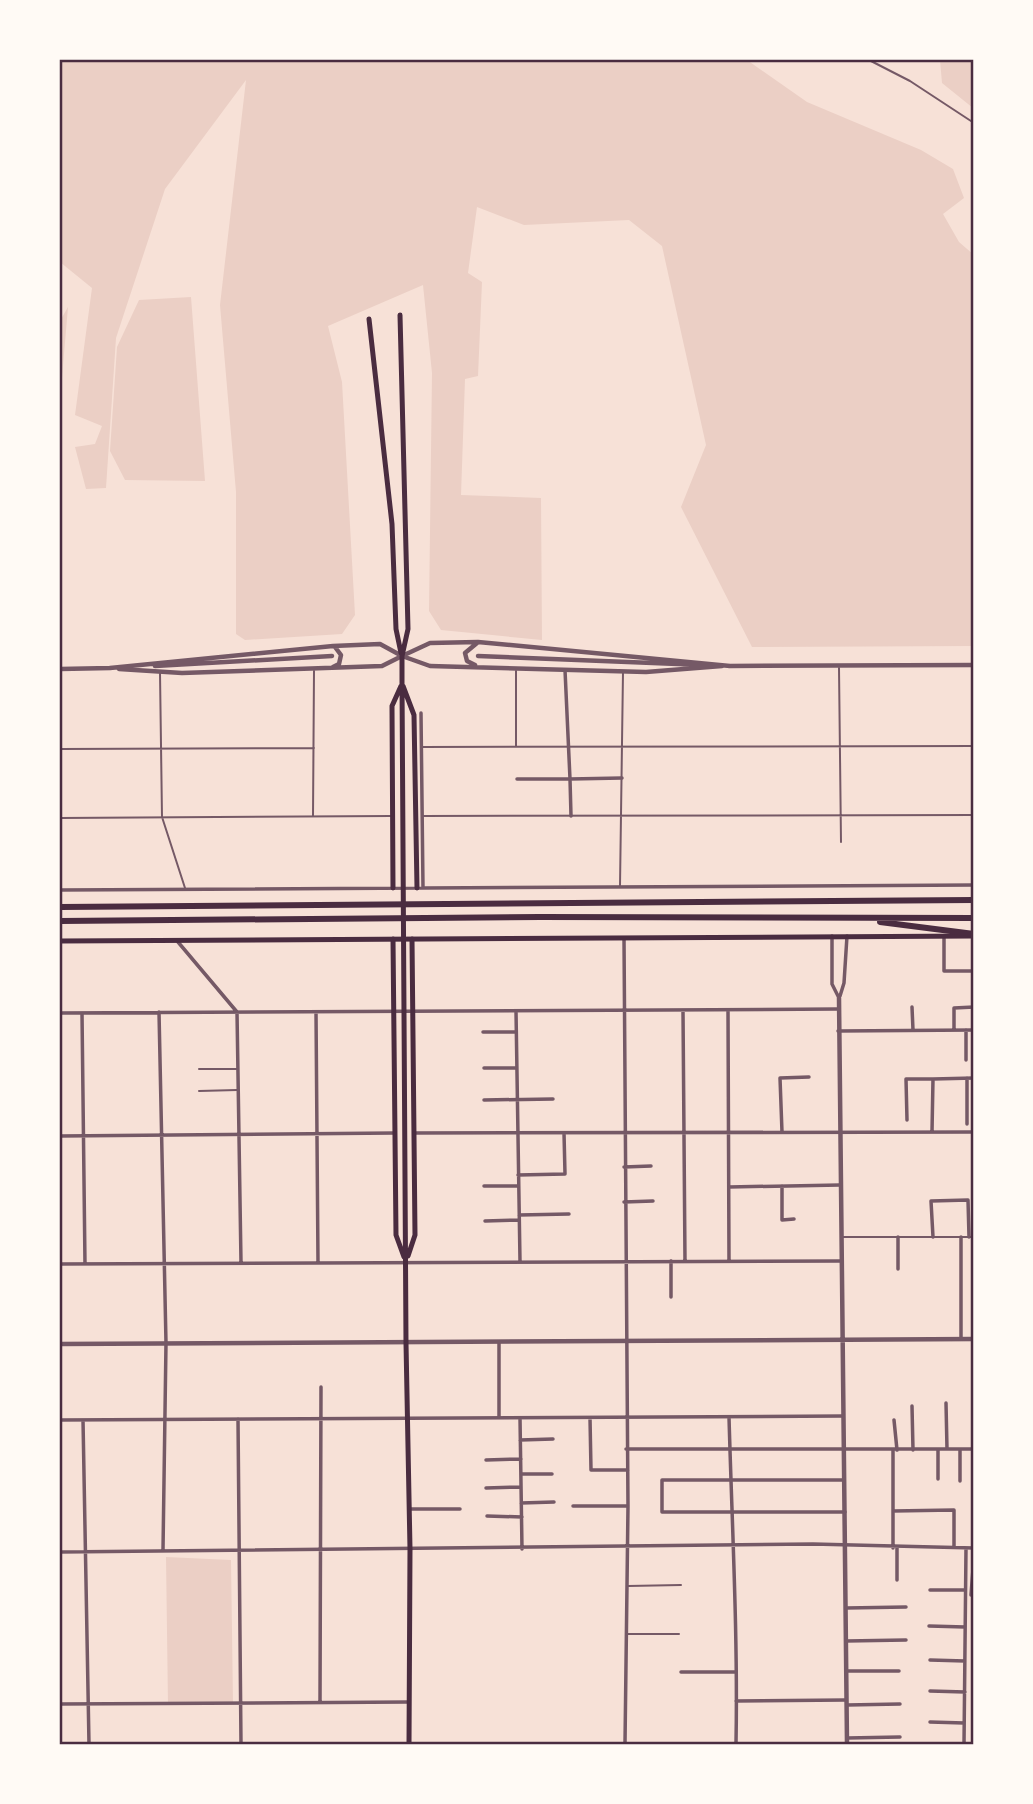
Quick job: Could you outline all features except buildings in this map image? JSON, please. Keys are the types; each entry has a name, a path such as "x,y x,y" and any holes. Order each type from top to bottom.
{"highway":[{"path":"60,907 974,898"},
{"path":"60,921 540,917 974,918"},
{"path":"850,919 974,935"}],"main road":[{"path":"400,315 408,618 402,656 405,1343 411,1549 408,1745"},
{"path":"369,319 392,524 396,629 402,656"},
{"path":"393,888 392,706 402,683"},
{"path":"402,683 414,715 420,888"},
{"path":"60,941 974,935"},
{"path":"393,939 396,1235 406,1262"},
{"path":"406,1262 415,1235 412,939"}],"street":[{"path":"476,666 467,661 465,653 478,642"},
{"path":"110,668 160,672 382,666 430,643 478,642 730,666"},
{"path":"110,668 333,646 380,644 402,656 430,666 516,666 623,672 730,666 974,665"},
{"path":"332,668 339,664 341,655 333,646"},
{"path":"60,669 332,656"},
{"path":"478,656 730,666"},
{"path":"565,668 571,816"},
{"path":"420,888 421,713"},
{"path":"517,779 622,778"},
{"path":"60,890 974,885"},
{"path":"832,936 832,984 839,998"},
{"path":"847,936 844,983 838,1009 847,1741 900,1737"},
{"path":"944,936 944,971 974,971"},
{"path":"624,938 623,1133 628,1470 625,1745"},
{"path":"176,940 236,1012 242,1263"},
{"path":"912,1007 913,1030"},
{"path":"954,1030 954,1008 974,1007"},
{"path":"60,1013 838,1009"},
{"path":"683,1010 685,1261"},
{"path":"728,1010 729,1260"},
{"path":"516,1011 520,1262"},
{"path":"159,1012 166,1343 163,1550"},
{"path":"316,1012 318,1263"},
{"path":"82,1013 85,1264"},
{"path":"966,1030 966,1060"},
{"path":"838,1031 974,1030"},
{"path":"484,1032 516,1032"},
{"path":"484,1068 517,1068"},
{"path":"782,1132 780,1078 809,1077"},
{"path":"906,1120 906,1079 974,1078"},
{"path":"932,1132 933,1079"},
{"path":"967,1079 967,1124"},
{"path":"484,1100 553,1099"},
{"path":"414,1133 974,1132"},
{"path":"60,1136 395,1133"},
{"path":"518,1175 565,1174 564,1133"},
{"path":"624,1167 651,1166"},
{"path":"729,1187 840,1185"},
{"path":"484,1186 518,1186"},
{"path":"782,1186 782,1220 794,1219"},
{"path":"933,1237 932,1201 968,1200 971,1237"},
{"path":"624,1202 653,1201"},
{"path":"485,1221 569,1214"},
{"path":"898,1237 898,1269"},
{"path":"961,1237 961,1339"},
{"path":"671,1261 671,1297"},
{"path":"60,1264 841,1261"},
{"path":"60,1344 974,1339"},
{"path":"499,1342 499,1417"},
{"path":"320,1702 321,1387"},
{"path":"946,1403 947,1449"},
{"path":"912,1406 914,1450"},
{"path":"60,1420 843,1416"},
{"path":"520,1417 522,1549"},
{"path":"590,1417 591,1470 628,1470"},
{"path":"729,1417 731,1513 735,1545 736,1745"},
{"path":"238,1419 241,1745"},
{"path":"83,1420 89,1745"},
{"path":"894,1420 893,1511 897,1580"},
{"path":"520,1440 553,1439"},
{"path":"626,1449 974,1449"},
{"path":"937,1449 938,1479"},
{"path":"960,1449 960,1481"},
{"path":"486,1460 521,1459"},
{"path":"521,1474 552,1474"},
{"path":"844,1480 662,1480 662,1512 845,1512"},
{"path":"486,1488 521,1487"},
{"path":"521,1503 554,1502"},
{"path":"573,1506 628,1506"},
{"path":"410,1509 460,1509"},
{"path":"893,1511 954,1510 954,1547"},
{"path":"487,1516 522,1517"},
{"path":"60,1552 735,1545 974,1548"},
{"path":"964,1745 966,1548"},
{"path":"971,1595 974,1556"},
{"path":"930,1590 965,1590"},
{"path":"846,1608 906,1607"},
{"path":"929,1626 965,1627"},
{"path":"846,1641 906,1640"},
{"path":"930,1660 965,1661"},
{"path":"847,1671 899,1671"},
{"path":"681,1672 736,1672"},
{"path":"930,1691 965,1692"},
{"path":"736,1701 900,1704"},
{"path":"60,1704 409,1702"},
{"path":"930,1722 964,1723"}],"lane":[{"path":"869,60 932,94 974,123"},
{"path":"839,665 841,842"},
{"path":"516,666 516,747"},
{"path":"313,817 314,668"},
{"path":"160,672 162,817 185,889"},
{"path":"620,887 623,672"},
{"path":"421,747 974,746"},
{"path":"60,749 314,748"},
{"path":"422,816 974,815"},
{"path":"60,818 393,816"},
{"path":"199,1069 238,1069"},
{"path":"200,1091 238,1090"},
{"path":"841,1237 971,1237"},
{"path":"627,1586 681,1585"},
{"path":"625,1634 679,1634"}],"shaded area":[{"path":"60,60 747,60 807,102 921,150 953,169 964,198 943,214 959,242 974,255 973,646 752,647 681,507 706,445 662,246 629,220 524,225 477,207 468,273 482,282 478,376 465,379 461,495 541,498 542,640 441,630 429,611 432,373 423,285 328,326 342,382 355,615 342,634 245,640 236,634 236,492 220,305 246,80 165,189 116,338 106,488 86,489 75,447 95,444 102,426 75,415 92,288 60,262"},
{"path":"940,60 973,60 973,108 942,83"},
{"path":"191,297 205,481 125,480 110,451 117,347 139,300"},
{"path":"68,307 60,401 60,321"},
{"path":"166,1557 231,1560 233,1704 168,1705"}]}
